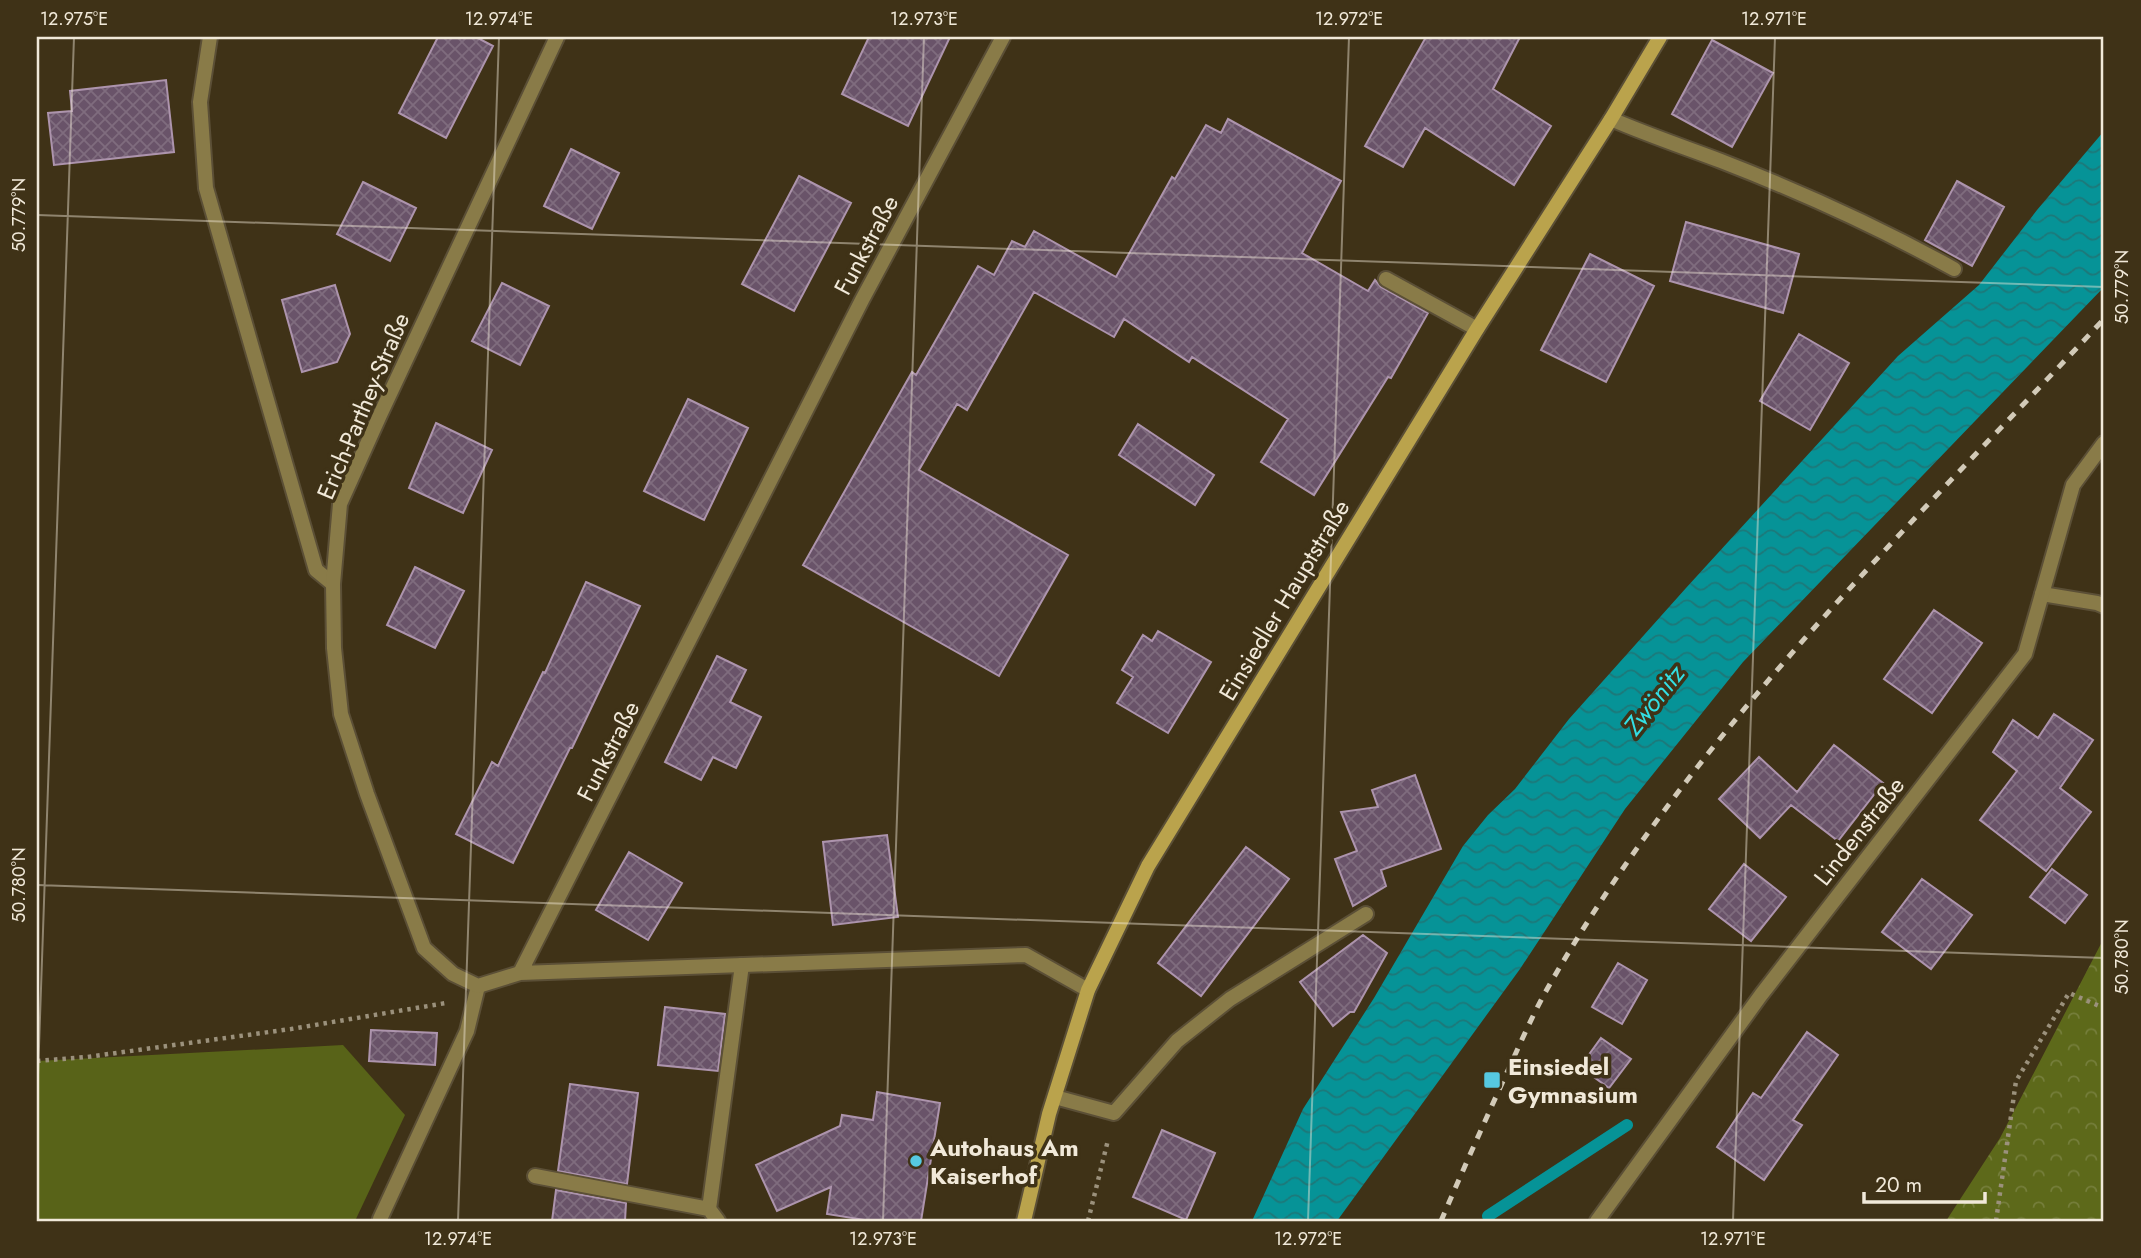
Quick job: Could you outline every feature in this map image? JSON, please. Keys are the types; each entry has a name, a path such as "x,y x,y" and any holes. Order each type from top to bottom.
{"main road":[{"name":"Einsiedler Hauptstraße","path":"1024,1221 1055,1097 1088,990 1148,866 1660,37"}],"street":[{"path":"210,37 200,103 206,188 316,570 332,584"},
{"name":"Erich-Parthey-Straße","path":"478,986 453,974 424,948 367,794 341,714 334,648 332,584 340,504 557,37"},
{"name":"Funkstraße","path":"520,973 862,300 1003,37"},
{"path":"1611,119 1796,192 1914,247 1954,269"},
{"path":"1386,279 1477,330"},
{"name":"Lindenstraße","path":"1597,1221 1761,995 2025,654 2073,485 2104,443"},
{"path":"2042,594 2104,606"},
{"path":"1055,1097 1114,1113 1177,1041 1230,999 1366,914"},
{"path":"380,1219 467,1031 478,986 520,973 1026,955 1088,990"},
{"path":"709,1209 742,965"},
{"path":"536,1176 709,1209 718,1221"}],"path":[{"path":"37,1061 87,1057 277,1031 445,1003 478,986"},
{"path":"1996,1221 2016,1081 2069,993 2104,1008"},
{"path":"1088,1221 1114,1113"}],"green space":[{"path":"2104,938 2104,1221 1946,1221 2000,1138"},
{"path":"343,1045 405,1115 355,1221 37,1221 37,1061"}],"water":[{"name":"Zwönitz","path":"2104,131 2104,287 1743,662 1625,809 1520,969 1337,1221 1252,1221 1303,1109 1374,998 1463,846 1488,815 1515,789 1569,719 1898,356 1979,285 2037,210"}],"building":[{"path":"438,37 476,37 493,46 446,138 399,113"},
{"path":"869,37 950,37 908,126 842,94"},
{"path":"1426,37 1520,37 1493,89 1551,126 1514,185 1425,128 1403,167 1365,146"},
{"path":"1712,40 1773,73 1732,147 1672,114"},
{"path":"166,80 174,152 54,165 48,113 72,111 70,91"},
{"path":"1228,119 1341,181 1302,253 1368,291 1375,280 1381,287 1428,313 1391,378 1388,377 1314,495 1261,462 1288,419 1192,357 1189,362 1124,319 1114,337 1034,292 967,410 957,404 919,470 1068,555 999,676 803,565 912,372 916,375 978,266 994,275 1012,241 1025,247 1034,231 1116,277 1172,177 1175,179 1206,125 1221,133"},
{"path":"571,149 619,173 592,229 544,206"},
{"path":"799,176 851,203 794,311 742,284"},
{"path":"1957,181 2004,207 1972,266 1925,240"},
{"path":"363,182 416,208 390,261 337,234"},
{"path":"1686,222 1799,254 1783,313 1670,281"},
{"path":"1590,254 1654,286 1606,382 1541,350"},
{"path":"502,283 549,306 520,365 472,341"},
{"path":"335,285 350,334 337,362 302,372 282,300"},
{"path":"1799,334 1849,363 1810,430 1760,401"},
{"path":"688,399 748,428 704,520 644,491"},
{"path":"436,423 492,450 463,513 409,488"},
{"path":"1138,424 1214,475 1195,505 1119,455"},
{"path":"415,567 464,591 435,648 387,625"},
{"path":"586,582 640,606 513,863 456,834 492,762 498,766 543,672 545,673"},
{"path":"1934,610 1982,643 1932,713 1884,679"},
{"path":"1158,631 1211,662 1168,733 1117,703 1133,677 1122,670 1143,635 1152,641"},
{"path":"717,656 746,670 730,702 761,717 736,768 713,757 701,780 665,762"},
{"path":"2054,714 2093,740 2060,788 2091,812 2046,871 1980,820 2017,771 1993,752 2013,720 2038,738"},
{"path":"1834,745 1883,783 1838,841 1791,805 1760,838 1719,799 1759,757 1797,792"},
{"path":"1415,775 1441,849 1381,870 1386,886 1353,906 1335,859 1357,851 1341,812 1378,807 1372,790"},
{"path":"887,835 898,917 833,925 823,842"},
{"path":"1246,847 1289,879 1201,996 1158,963"},
{"path":"629,852 682,883 648,940 596,910"},
{"path":"1744,864 1786,897 1751,941 1709,909"},
{"path":"2052,869 2087,895 2065,923 2030,897"},
{"path":"1922,879 1972,915 1931,969 1882,932"},
{"path":"1363,935 1387,953 1354,1012 1350,1012 1333,1026 1300,982"},
{"path":"1618,963 1647,980 1622,1024 1592,1007"},
{"path":"665,1007 725,1014 718,1071 658,1065"},
{"path":"371,1030 437,1033 435,1065 369,1061"},
{"path":"1807,1032 1838,1055 1793,1120 1802,1125 1764,1180 1717,1147 1753,1093 1761,1098"},
{"path":"1601,1038 1631,1059 1609,1088 1580,1067"},
{"path":"570,1084 638,1093 627,1184 558,1171"},
{"path":"877,1092 940,1103 921,1221 871,1221 827,1214 831,1187 777,1211 756,1165 840,1126 842,1115 873,1120"},
{"path":"1162,1130 1215,1153 1186,1220 1133,1197"},
{"path":"556,1190 626,1203 625,1221 552,1221"}],"waterway":[{"path":"1488,1216 1627,1125"}],"railway":[{"path":"1441,1221 1543,996 1608,891 1671,802 1737,717 1808,635 2104,319"}],"place":[{"name":"Einsiedel Gymnasium","path":"1492,1080"},
{"name":"Autohaus Am Kaiserhof","path":"916,1161"}]}
